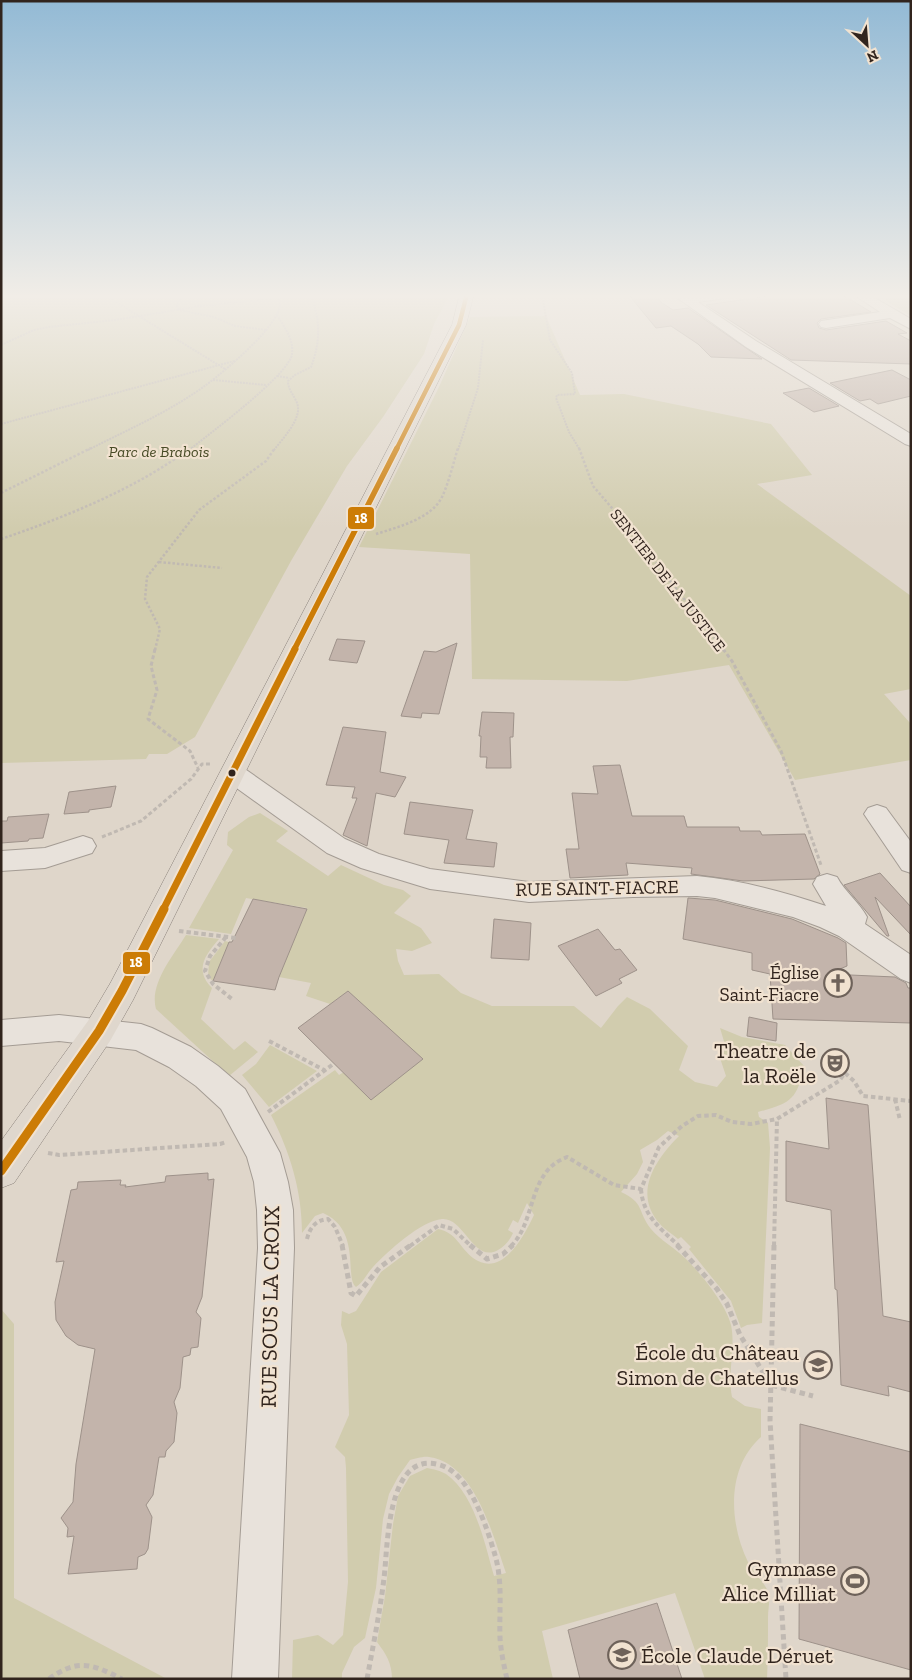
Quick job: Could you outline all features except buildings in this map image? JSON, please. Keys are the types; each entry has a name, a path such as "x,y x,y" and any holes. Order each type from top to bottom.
{"main road":[{"path":"10,1158 99,1031 155,928 225,769 254,729 435,372"}],"street":[{"path":"798,372 911,441"},
{"name":"RUE SAINT-FIACRE","path":"225,769 348,852 370,862 430,879 530,892 633,887 697,886 715,888 815,913 849,928 908,965"},
{"path":"876,814 911,862"},
{"path":"1,861 45,858 83,846"},
{"path":"827,884 835,898 853,917 849,928"},
{"name":"RUE SOUS LA CROIX","path":"1,1033 59,1028 141,1037 180,1056 233,1099 250,1126 262,1153 275,1210 276,1248 255,1679"}],"path":[{"path":"1,424 191,372"},
{"path":"1,493 169,408 213,380 221,372"},
{"path":"1,539 27,530 135,484 206,438 279,372"},
{"path":"198,768 190,751 148,719 157,690 151,666 160,629 143,598 147,577 200,510 266,461 297,416 298,405 287,388 287,381 301,372"},
{"path":"351,540 378,534 410,523 435,508 442,497 478,388 480,372"},
{"name":"SENTIER DE LA JUSTICE","path":"572,372 575,394 557,395 556,398 570,432 583,454 585,467 593,486 624,522 732,661 781,750 827,884"},
{"path":"276,376 290,378"},
{"path":"213,380 266,385"},
{"path":"159,562 222,568"},
{"path":"83,846 141,821 190,779 198,768 205,764 225,769"},
{"path":"155,928 236,938"},
{"path":"226,937 208,956 205,967 206,975 214,987 232,999"},
{"path":"269,1041 324,1070"},
{"path":"10,1158 220,1144 250,1126 332,1065"},
{"path":"813,1396 771,1385 740,1335 727,1304 717,1289 685,1252 653,1221 642,1203 641,1189 659,1147 682,1126 698,1116 716,1115 732,1122 751,1124 777,1119 839,1081 845,1073 854,1081 862,1096 911,1101"},
{"path":"895,1099 900,1120"},
{"path":"777,1119 770,1421 786,1679"},
{"path":"306,1242 313,1225 320,1219 328,1219 333,1224 342,1237 350,1293 356,1296 380,1267 439,1224 453,1228 480,1255 487,1259 503,1255 520,1233 546,1170 558,1159 567,1157 581,1164 599,1178 614,1185 641,1189"},
{"path":"367,1679 384,1577 391,1511 404,1477 414,1467 427,1463 438,1464 447,1468 457,1477 469,1492 488,1534 498,1567 502,1595 500,1635 507,1679"},
{"path":"49,1679 70,1666 91,1663 122,1679"}],"green space":[{"name":"Parc de Brabois","path":"1,372 412,372 383,417 347,466 291,561 195,737 167,754 149,754 146,759 1,763"},
{"path":"445,372 570,372 580,395 624,394 771,424 812,475 757,484 911,596 911,689 884,694 911,724 911,760 795,780 729,665 627,681 472,679 470,554 359,547"},
{"path":"260,813 288,831 276,841 328,876 341,865 384,885 403,890 411,896 394,913 421,928 432,943 412,951 396,949 398,961 404,975 439,974 461,993 492,1006 574,1006 601,1028 627,997 650,1009 688,1046 679,1070 695,1082 717,1087 726,1076 720,1058 726,1048 720,1028 742,1037 785,1045 804,1066 799,1086 791,1098 778,1106 758,1112 759,1117 768,1123 770,1148 762,1323 747,1325 741,1328 731,1301 689,1249 691,1247 681,1237 678,1239 664,1228 652,1212 648,1200 650,1177 662,1155 679,1136 668,1131 640,1150 643,1162 637,1174 621,1192 634,1200 651,1229 686,1259 719,1299 731,1325 733,1343 730,1379 732,1397 745,1406 761,1409 761,1437 750,1450 742,1464 736,1480 734,1496 737,1530 742,1547 748,1562 769,1594 767,1679 705,1679 675,1593 542,1631 553,1679 392,1679 388,1659 377,1642 398,1496 410,1476 427,1468 446,1474 456,1483 472,1507 478,1521 494,1576 506,1573 488,1522 480,1503 470,1487 459,1472 445,1462 422,1457 410,1460 389,1494 383,1519 376,1588 365,1638 354,1647 342,1673 342,1679 292,1679 293,1640 318,1635 333,1645 343,1635 348,1582 346,1468 345,1457 335,1447 349,1415 347,1344 341,1325 342,1311 349,1314 356,1311 381,1272 438,1229 454,1237 473,1258 484,1263 493,1263 511,1252 524,1234 534,1215 527,1203 518,1223 513,1220 508,1230 513,1233 509,1240 501,1248 490,1253 482,1251 450,1220 442,1219 424,1225 387,1253 356,1287 351,1274 350,1253 347,1242 343,1230 335,1221 323,1213 315,1216 302,1233 300,1202 294,1172 284,1143 271,1115 335,1070 339,1075 344,1072 371,1100 422,1059 348,991 330,1004 306,996 311,983 279,977 307,908 246,898 231,934 189,928 233,850 227,845 228,832 249,817"},
{"path":"186,935 219,939 209,951 203,963 204,975 212,988 201,1019 234,1050 245,1041 258,1052 229,1076 156,1009 156,990 159,980"},
{"path":"225,941 229,942 213,981 208,977 209,962"},
{"path":"270,1045 317,1071 269,1107 242,1075 256,1064"},
{"path":"1,1309 14,1324 14,1598 167,1679 1,1679"}],"transit line":[{"name":"18","path":"1,1171 99,1031 122,991 435,372"}],"place":[{"name":"Église Saint-Fiacre","path":"838,983"},
{"name":"Theatre de la Roële","path":"835,1063"},
{"name":"École du Château Simon de Chatellus","path":"818,1365"},
{"name":"Gymnase Alice Milliat","path":"855,1581"},
{"name":"École Claude Déruet","path":"622,1655"}]}
